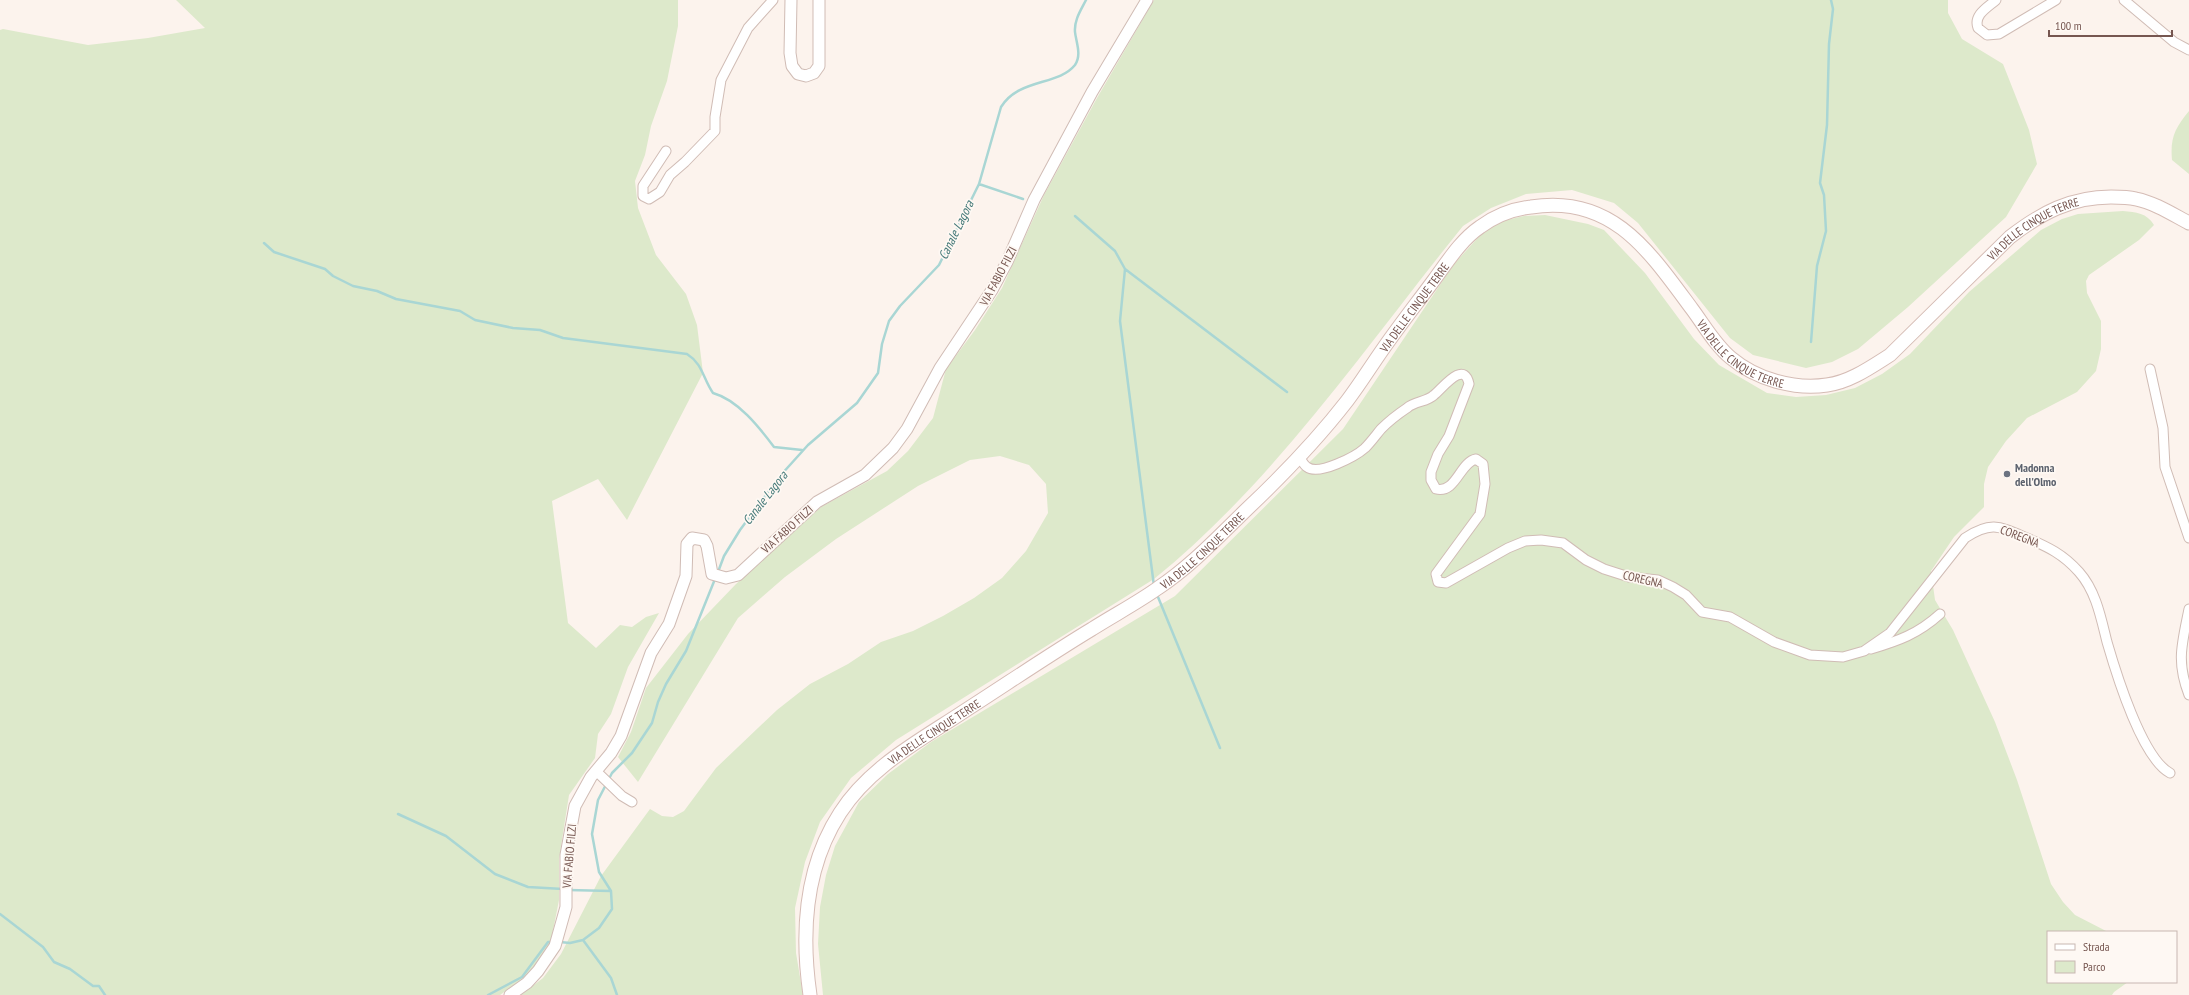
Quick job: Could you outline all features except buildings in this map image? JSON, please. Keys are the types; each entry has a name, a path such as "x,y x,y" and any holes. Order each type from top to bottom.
{"main road":[{"name":"VIA DELLE CINQUE TERRE","path":"810,995 806,920 809,889 825,842 852,796 868,778 908,748 1163,585 1179,573 1300,458 1351,396 1455,251 1481,226 1512,211 1530,207 1563,204 1589,210 1618,224 1641,246 1729,357 1762,376 1778,381 1800,385 1827,385 1867,370 1890,355 2010,237 2031,221 2064,204 2099,197 2134,198 2168,211 2189,223"}],"street":[{"path":"666,151 643,186 643,196 648,199 660,192 670,175 715,131 715,117 721,80 748,28 773,0"},
{"path":"792,0 791,61 798,74 806,76 814,73 819,66 819,0"},
{"name":"VIA FABIO FILZI","path":"510,995 527,983 538,971 554,946 566,907 566,855 573,813 577,799 600,774 621,736 650,653 669,624 686,576 687,544 692,538 700,538 705,542 712,574 723,578 732,578 748,566 769,544 816,502 865,475 885,457 908,429 940,368 992,290 1007,262 1034,200 1092,92 1147,0"},
{"path":"1996,0 1980,14 1977,21 1978,28 1987,35 1999,34 2056,0"},
{"path":"2124,0 2174,42 2189,50"},
{"path":"2150,369 2163,428 2165,467 2189,538"},
{"name":"COREGNA","path":"1300,458 1306,467 1312,470 1325,468 1344,462 1365,448 1382,428 1409,406 1433,397 1455,376 1461,374 1466,376 1469,384 1449,436 1438,454 1431,472 1431,480 1436,489 1443,489 1452,484 1470,462 1476,459 1483,464 1485,484 1480,514 1436,574 1439,583 1446,583 1508,548 1525,541 1541,540 1563,543 1586,560 1604,569 1629,576 1658,580 1673,587 1686,595 1702,612 1730,617 1774,642 1810,655 1826,657 1843,657 1864,651 1890,632 1904,617 1965,538 1980,528 2002,528 2058,552 2080,573 2094,599 2104,624 2114,663 2141,735 2157,762 2170,773"},
{"path":"2189,610 2181,646 2180,665 2189,695"},
{"path":"1864,651 1905,639 1929,624 1940,614"},
{"path":"600,774 622,796 632,802"}],"green space":[{"path":"176,0 678,0 678,26 667,81 651,126 645,155 635,181 638,208 656,255 686,294 697,325 703,373 627,520 598,479 552,501 568,623 596,648 620,625 632,627 646,617 659,613 628,667 611,714 598,734 595,758 569,795 559,859 559,900 551,941 533,968 521,980 500,995 0,995 0,30 3,29 88,45 148,38 205,28"},
{"path":"1154,0 1948,0 1948,13 1962,39 2003,64 2029,130 2037,164 2006,217 1908,307 1858,349 1832,362 1806,368 1753,355 1730,338 1638,223 1614,203 1572,190 1526,194 1491,208 1463,226 1318,411 1240,499 1198,541 1154,579 896,740 851,778 820,822 805,862 795,908 796,953 803,995 521,995 543,978 561,954 601,876 650,809 662,816 673,817 684,811 716,768 777,710 810,684 848,664 881,642 913,631 974,598 1002,578 1026,551 1048,513 1046,484 1029,465 1000,456 970,460 918,486 836,539 785,577 738,618 638,782 618,757 631,732 646,688 688,634 736,584 821,507 887,471 908,451 933,418 946,369 975,330 1002,288 1044,195 1097,98"},
{"path":"2189,111 2189,174 2172,160 2172,145 2177,128"},
{"path":"2123,211 2137,213 2148,218 2154,225 2139,240 2089,275 2086,281 2087,293 2101,321 2101,349 2096,371 2077,392 2027,418 2006,441 1988,467 1984,484 1984,507 1954,537 1931,571 1935,600 1953,630 1995,722 2017,780 2051,884 2063,902 2075,915 2106,931 2047,931 2047,983 2127,983 2112,995 823,995 818,944 820,907 826,875 835,846 859,802 888,774 931,742 1175,596 1343,429 1454,264 1485,230 1502,221 1524,216 1545,215 1588,224 1604,230 1645,273 1694,339 1719,365 1767,393 1796,397 1826,395 1855,388 1882,374 1910,354 1969,292 2041,230 2062,219 2078,214"}],"waterway":[{"name":"Canale Lagora","path":"718,572 724,556 740,530 780,476 808,445 857,403 878,373 882,344 889,321 900,306 939,265 979,184 1001,107 1018,91 1068,72 1075,65 1078,57 1075,28 1078,15 1086,0"},
{"path":"1811,342 1817,266 1826,231 1824,195 1820,183 1827,125 1829,44 1833,9 1831,0"},
{"path":"979,184 1023,199"},
{"path":"1075,216 1115,251 1125,269 1287,392"},
{"path":"264,243 274,252 325,269 333,276 353,286 377,291 396,299 460,311 475,320 513,328 540,330 563,338 687,354 700,367 713,393 731,402 747,415 774,447 802,450"},
{"path":"1125,269 1120,321 1154,586"},
{"name":"Canale Lagora","path":"560,942 570,943 583,940 599,928 612,909 611,891 599,872 592,834 598,800 612,773 632,753 652,723 658,702 666,684 686,651 715,579"},
{"path":"1158,597 1220,748"},
{"path":"398,814 446,836 495,874 528,887 563,889"},
{"path":"568,890 611,891"},
{"path":"0,914 43,947 54,962 70,969 93,986 99,986 105,995"},
{"path":"583,940 611,978 617,995"},
{"name":"Canale Lagora","path":"488,995 522,977 548,942 553,942"}],"place":[{"name":"Madonna dell'Olmo","path":"2007,474"}]}
